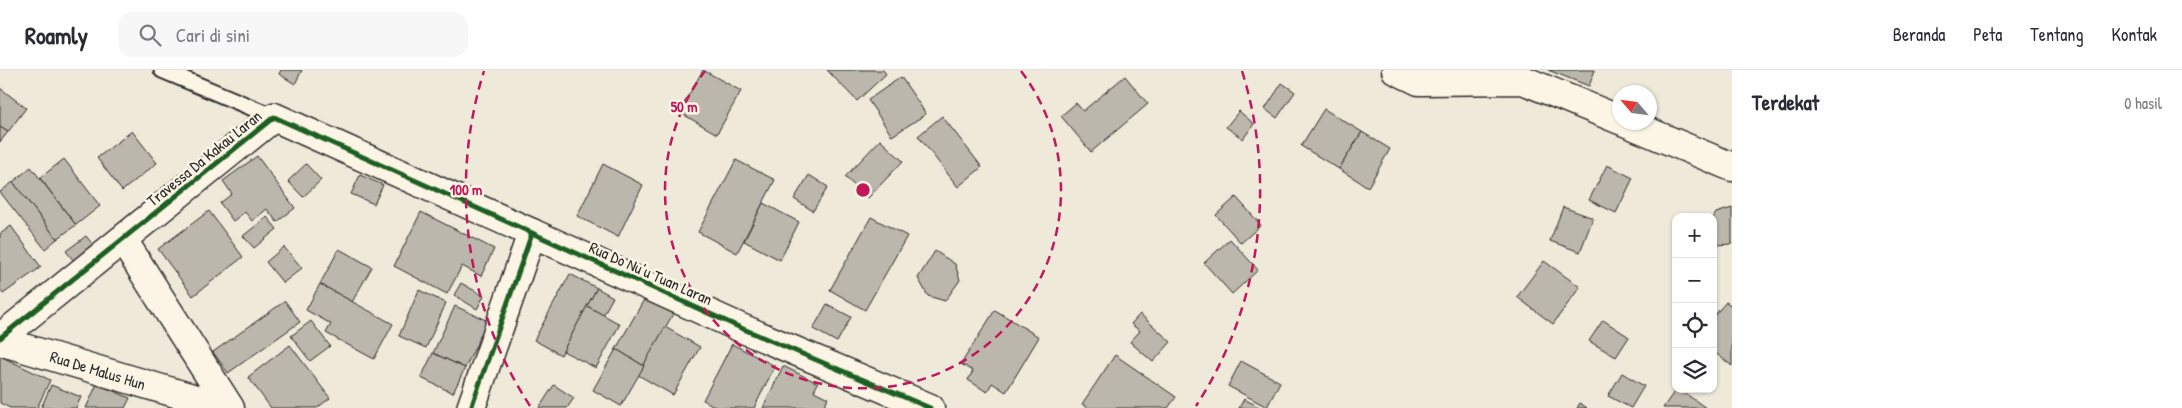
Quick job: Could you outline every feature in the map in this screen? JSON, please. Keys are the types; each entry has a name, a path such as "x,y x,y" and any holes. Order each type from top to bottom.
{"street":[{"path":"1396,70 1419,81 1523,80 1612,117"},
{"name":"Travessa Da Kakau Laran","path":"0,340 274,118 532,233"},
{"path":"1644,130 1732,167"},
{"path":"471,408 532,233"},
{"name":"Rua Do Nu’u Tuan Laran","path":"532,233 741,328 924,407"},
{"path":"123,240 230,408"},
{"name":"Rua De Malus Hun","path":"0,340 226,408"}],"lane":[{"path":"162,70 274,118"}],"building":[{"path":"281,70 302,70 295,84 279,74"},
{"path":"703,70 741,91 717,134 679,112"},
{"path":"827,70 883,70 886,74 857,101"},
{"path":"1548,70 1595,70 1589,86"},
{"path":"1125,76 1148,104 1091,152 1061,116 1076,103 1083,111"},
{"path":"901,77 926,114 892,136 868,100"},
{"path":"1282,83 1295,92 1277,118 1265,109"},
{"path":"0,88 26,108 8,132 0,127"},
{"path":"1324,109 1362,132 1339,169 1301,146"},
{"path":"1239,111 1254,124 1243,139 1226,127"},
{"path":"942,116 982,167 958,187 918,136"},
{"path":"0,127 8,132 0,142"},
{"path":"132,131 157,163 122,191 97,158"},
{"path":"1362,132 1390,149 1368,187 1339,169"},
{"path":"880,140 903,161 868,198 845,177"},
{"path":"257,156 295,208 277,222 267,209 252,221 245,212 233,221 220,203 232,194 223,181"},
{"path":"64,159 100,206 76,225 40,178"},
{"path":"736,160 775,180 737,253 698,232"},
{"path":"306,164 321,180 303,197 288,181"},
{"path":"603,164 643,185 618,237 577,216"},
{"path":"1607,165 1633,178 1616,213 1589,200"},
{"path":"31,167 76,225 57,239 13,182"},
{"path":"360,175 383,185 374,204 351,194"},
{"path":"809,175 828,187 813,211 794,199"},
{"path":"13,182 57,239 45,249 0,192"},
{"path":"1236,197 1261,225 1241,243 1216,215"},
{"path":"763,203 799,222 780,260 744,241"},
{"path":"1563,207 1593,218 1580,252 1550,241"},
{"path":"1732,208 1732,244 1717,245 1716,213"},
{"path":"209,211 243,257 193,296 158,249"},
{"path":"421,212 494,249 481,276 462,266 447,294 394,266"},
{"path":"267,217 277,229 254,248 243,236"},
{"path":"871,217 907,236 865,310 830,290"},
{"path":"11,226 41,267 3,294 0,289 0,234"},
{"path":"86,236 94,246 74,261 66,251"},
{"path":"1230,239 1258,270 1232,294 1204,263"},
{"path":"284,247 302,268 283,283 266,262"},
{"path":"339,249 372,267 352,302 320,284"},
{"path":"935,251 955,264 960,280 945,301 928,296 918,278"},
{"path":"1544,261 1580,287 1553,324 1517,297"},
{"path":"570,274 597,288 561,355 534,340"},
{"path":"461,283 484,296 477,309 454,295"},
{"path":"320,284 393,324 374,359 326,333 331,324 306,310"},
{"path":"597,288 613,297 603,315 587,306"},
{"path":"419,290 446,303 426,348 399,336"},
{"path":"646,296 674,312 644,366 616,349"},
{"path":"285,301 300,322 228,373 213,352"},
{"path":"1726,302 1732,306 1732,366 1717,354 1717,312"},
{"path":"827,304 851,317 837,342 813,329"},
{"path":"455,306 488,321 465,368 433,353"},
{"path":"587,306 620,324 596,368 563,351"},
{"path":"995,310 1039,337 1006,392 992,383 987,392 968,380 973,371 961,364"},
{"path":"1140,314 1171,342 1153,362 1130,342 1140,331 1131,324"},
{"path":"1603,320 1629,337 1616,357 1589,341"},
{"path":"311,321 330,346 310,361 291,336"},
{"path":"665,327 700,347 673,395 638,375"},
{"path":"732,344 775,366 754,408 718,408 703,400"},
{"path":"290,345 330,398 317,408 271,408 248,377"},
{"path":"616,349 644,366 621,406 593,390"},
{"path":"433,353 465,368 453,393 421,378"},
{"path":"1115,355 1176,397 1168,408 1088,408 1082,404"},
{"path":"0,356 50,380 37,408 10,408 0,403"},
{"path":"1241,361 1280,382 1267,407 1228,386"},
{"path":"783,366 818,383 814,391 828,398 823,408 763,408"},
{"path":"1622,373 1644,386 1631,408 1608,396"},
{"path":"97,384 130,398 125,408 86,408"},
{"path":"51,385 81,397 76,408 41,408"},
{"path":"554,385 574,398 567,408 539,408"},
{"path":"1673,393 1685,393 1706,408 1663,408"},
{"path":"1244,399 1261,408 1239,408"},
{"path":"1580,403 1587,408 1577,408"}],"cycle path":[{"path":"0,338 274,117 532,233"},
{"path":"471,408 532,233 741,328 930,408"}]}
